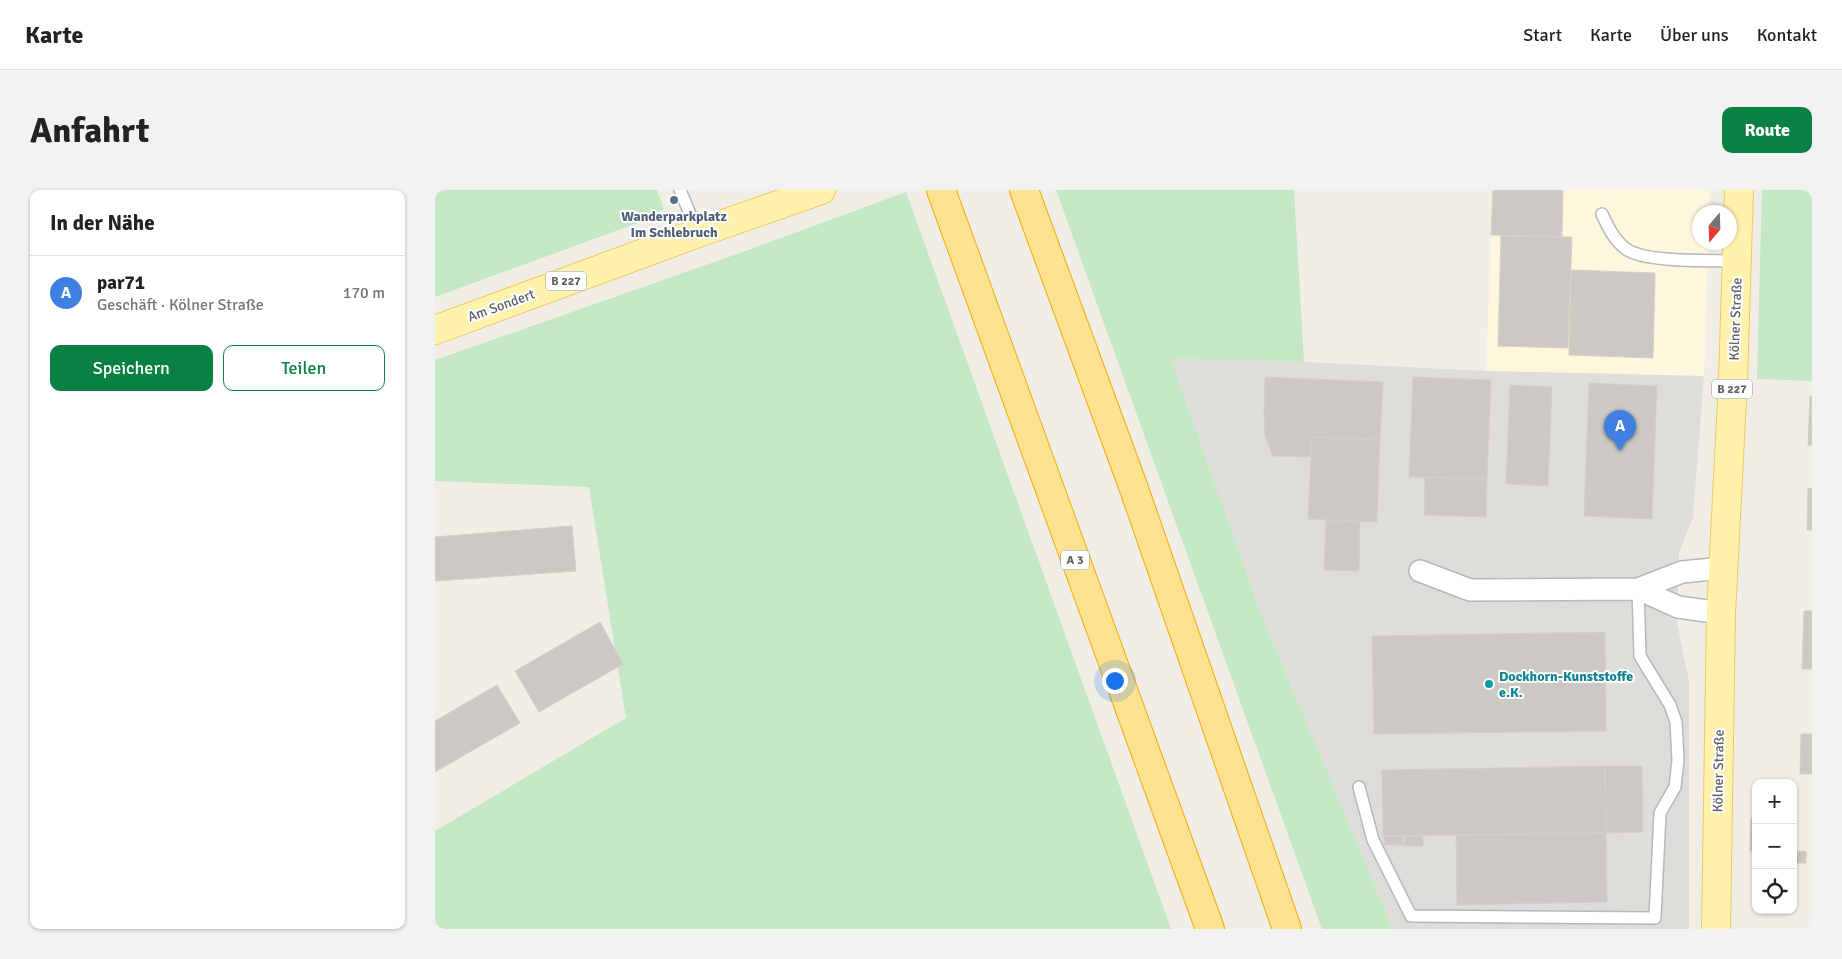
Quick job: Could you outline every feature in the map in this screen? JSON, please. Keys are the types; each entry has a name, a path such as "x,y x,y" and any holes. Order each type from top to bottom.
{"highway":[{"name":"A 3","path":"941,190 1210,929"},
{"path":"1024,190 1133,486 1287,929"}],"main road":[{"name":"Am Sondert","path":"435,330 697,233 821,190"},
{"name":"Kölner Straße","path":"1716,929 1721,613 1733,381 1739,190"}],"street":[{"path":"1421,571 1471,590 1638,589 1682,572 1723,568"},
{"path":"1638,589 1678,607 1721,613"}],"lane":[{"path":"680,190 697,233"},
{"path":"1602,214 1611,233 1627,250 1647,258 1737,260"},
{"path":"1359,787 1373,840 1411,916 1655,918 1660,813 1675,787 1678,760 1676,722 1669,705 1640,656 1638,589"}],"shaded area":[{"path":"1493,190 1710,190 1709,205 1692,205 1692,250 1708,250 1704,376 1486,371"},
{"path":"1171,359 1304,362 1486,371 1704,376 1693,517 1679,553 1677,623 1689,681 1689,929 1393,929 1260,611"}],"green space":[{"path":"435,190 657,190 664,209 643,221 435,297"},
{"path":"1056,190 1294,190 1304,362 1171,359 1260,611 1393,929 1322,929"},
{"path":"1762,190 1812,190 1812,381 1757,379"},
{"path":"906,192 1171,929 435,929 435,831 626,718 589,487 435,481 435,360 740,253"}],"building":[{"path":"1493,190 1563,190 1562,237 1491,235"},
{"path":"1501,236 1572,237 1568,348 1498,346"},
{"path":"1571,270 1655,273 1653,358 1569,355"},
{"path":"1265,377 1383,382 1380,440 1312,437 1311,457 1273,456 1265,437"},
{"path":"1413,377 1491,380 1487,479 1409,477"},
{"path":"1589,383 1657,386 1652,519 1584,516"},
{"path":"1510,385 1552,387 1548,486 1506,484"},
{"path":"1810,396 1812,396 1812,445 1808,445"},
{"path":"1312,437 1380,440 1377,522 1308,519"},
{"path":"1425,477 1487,479 1486,517 1424,515"},
{"path":"1808,488 1812,489 1812,530 1807,530"},
{"path":"1326,520 1360,521 1359,571 1324,570"},
{"path":"572,526 576,571 435,581 435,537"},
{"path":"1804,611 1812,611 1812,669 1802,669"},
{"path":"600,622 623,664 539,712 515,671"},
{"name":"Dockhorn-Kunststoffe e.K.","path":"1605,632 1606,731 1374,734 1372,636"},
{"path":"497,685 520,723 435,772 435,721"},
{"path":"1801,734 1812,734 1812,774 1800,774"},
{"path":"1605,766 1606,833 1383,836 1382,770"},
{"path":"1605,766 1642,766 1643,832 1606,833"},
{"path":"1751,819 1752,819 1752,851 1750,851"},
{"path":"1606,833 1607,902 1457,905 1456,835"},
{"path":"1384,836 1403,836 1403,845 1384,845"},
{"path":"1404,836 1423,836 1423,846 1404,846"},
{"path":"1806,851 1806,863 1797,863 1797,852"}],"place":[{"name":"Wanderparkplatz Im Schlebruch","path":"674,200"},
{"name":"par71","path":"1620,451"},
{"name":"Dockhorn-Kunststoffe e.K.","path":"1489,684"}]}
